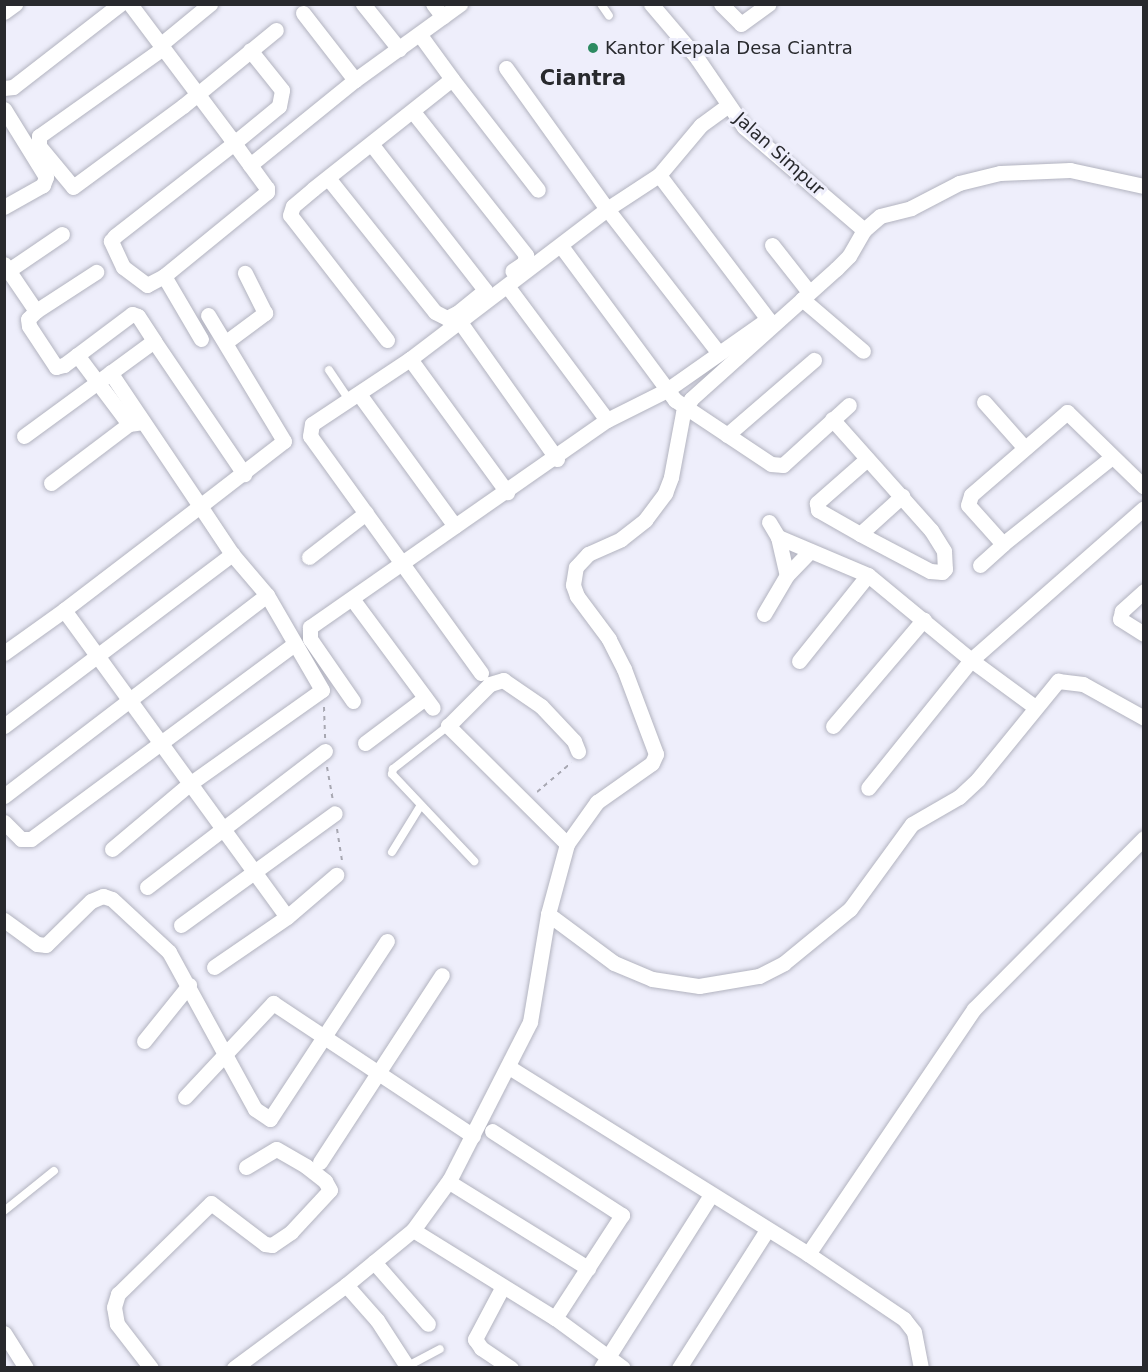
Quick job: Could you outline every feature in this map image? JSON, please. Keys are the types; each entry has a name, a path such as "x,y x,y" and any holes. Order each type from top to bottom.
{"street":[{"path":"4,12 15,4"},
{"path":"4,88 13,87 120,4"},
{"path":"129,4 162,46 234,142 267,188 266,194 164,276 151,284 138,281 123,267 111,241 234,142 279,106 283,97 282,90 250,50"},
{"path":"210,4 162,46 43,132 39,146 69,184 76,186 198,94 276,30"},
{"path":"363,4 399,50"},
{"path":"433,4 443,17"},
{"path":"250,165 355,80 420,35 459,4"},
{"name":"Jalan Simpur","path":"651,4 697,58 727,106 744,127 864,230"},
{"path":"721,4 741,24 769,4"},
{"path":"303,13 355,80"},
{"path":"420,35 538,190"},
{"path":"506,68 607,209 718,352"},
{"path":"387,340 291,217 293,206 414,113 452,80"},
{"path":"481,673 404,563 310,436 316,420 410,359 607,209 659,175 701,125 727,106"},
{"path":"4,109 46,177 43,184 4,207"},
{"path":"328,178 439,316 450,318 524,263 526,255 414,113"},
{"path":"372,145 485,290"},
{"path":"234,1368 346,1285 413,1230 434,1204 473,1136 530,1022 548,914 567,844 597,802 652,763 656,754 624,669 609,639 576,596 572,576 579,560 627,534 656,507 676,459 685,408 707,381 836,269 849,256 864,230 880,216 910,208 959,183 1000,173 1070,170 1143,186"},
{"path":"353,701 307,634 310,627 353,600 455,526 557,459 607,420 667,390 768,319 659,175"},
{"path":"36,311 7,267 62,234"},
{"path":"772,245 806,296 863,351"},
{"path":"561,246 667,390 685,408 780,467 849,405"},
{"path":"96,272 36,311 28,323 54,364 59,367 77,356 135,314 244,474"},
{"path":"226,342 265,313 245,273"},
{"path":"164,276 201,339"},
{"path":"507,286 607,420"},
{"path":"4,652 64,610 244,474 284,441 208,315"},
{"path":"460,322 557,459"},
{"path":"24,436 154,341"},
{"path":"77,356 96,382 136,423 200,506 232,554 267,595 293,645 322,690 188,785 112,849"},
{"path":"410,359 507,492"},
{"path":"726,435 814,360"},
{"path":"110,372 136,423"},
{"path":"354,397 455,526"},
{"path":"984,402 1024,447"},
{"path":"1003,544 971,510 968,499 1024,447 1067,412 1143,487"},
{"path":"832,419 941,543 946,561 942,572 930,571 860,534 816,506 867,459"},
{"path":"51,483 136,423"},
{"path":"980,565 1112,457"},
{"path":"860,534 902,496"},
{"path":"868,788 971,660 1143,508"},
{"path":"309,557 366,513"},
{"path":"769,522 778,537 787,575"},
{"path":"778,537 868,575 971,660 1035,706"},
{"path":"764,614 787,575 810,551"},
{"path":"4,726 232,554"},
{"path":"800,661 868,575"},
{"path":"1143,591 1122,611 1120,619 1143,634"},
{"path":"4,796 267,595"},
{"path":"353,600 429,703 365,743"},
{"path":"64,610 188,785 256,872 287,917"},
{"path":"833,726 924,619"},
{"path":"4,822 21,839 28,841 293,645"},
{"path":"548,914 614,963 652,979 699,986 759,976 784,963 850,909 912,824 959,797 978,779 1035,706 1058,681 1071,680 1143,718"},
{"path":"567,844 448,726 490,684 503,681 541,706 574,741 578,751"},
{"path":"147,887 325,751"},
{"path":"181,925 335,813"},
{"path":"808,1254 974,1009 1143,838"},
{"path":"214,967 287,917 336,875"},
{"path":"4,920 37,944 46,945 91,901 109,897 169,952 255,1109 270,1119 387,941"},
{"path":"320,1162 442,975"},
{"path":"144,1041 189,986"},
{"path":"185,1097 273,1003 473,1136"},
{"path":"512,1069 808,1254 908,1323 921,1368"},
{"path":"492,1131 621,1215 555,1318"},
{"path":"151,1368 117,1324 114,1306 118,1293 213,1203 262,1242 272,1245 291,1232 330,1190 325,1181 306,1166 276,1149 246,1167"},
{"path":"454,1185 588,1268"},
{"path":"604,1363 711,1195"},
{"path":"413,1230 502,1288 555,1318 604,1363 623,1368"},
{"path":"679,1368 767,1230"},
{"path":"374,1262 428,1324"},
{"path":"346,1285 377,1320 408,1367"},
{"path":"502,1288 475,1339 481,1348 511,1368"},
{"path":"4,1332 26,1368"}],"lane":[{"path":"601,4 609,16"},
{"path":"329,370 354,397"},
{"path":"448,726 392,771 474,861"},
{"path":"392,852 421,805"},
{"path":"4,1211 54,1171"},
{"path":"408,1367 440,1349"}],"path":[{"path":"322,690 325,751 342,865 336,875"},
{"path":"526,802 576,758 578,751"}],"place":[{"name":"Kantor Kepala Desa Ciantra","path":"593,48"}],"district":[{"name":"Ciantra","path":"583,78"}]}
